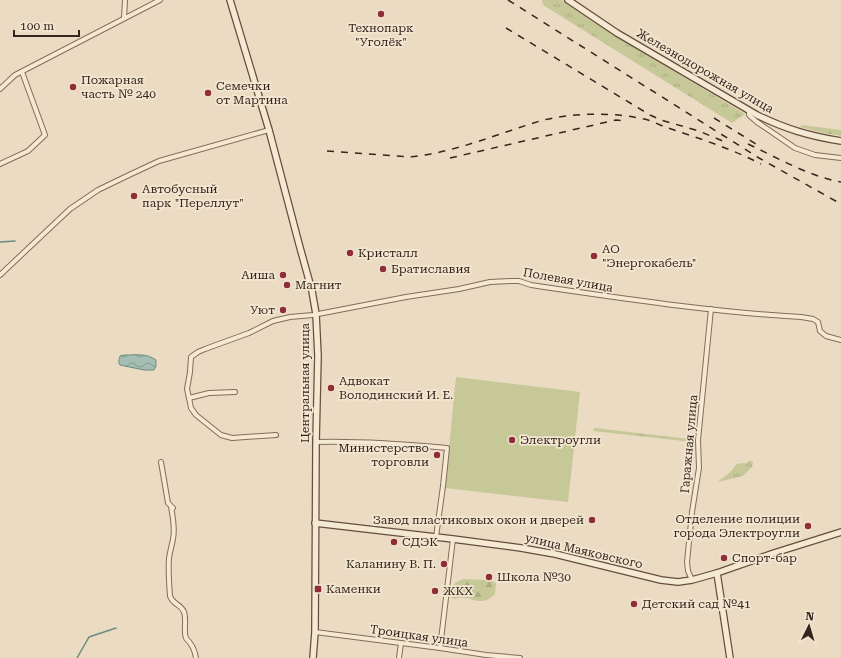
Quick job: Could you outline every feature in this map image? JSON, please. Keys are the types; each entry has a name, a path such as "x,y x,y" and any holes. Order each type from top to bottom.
{"main road":[{"name":"Центральная улица","path":"230,0 269,130 312,291 316,314 318,356 315,632 313,658"},
{"name":"Железнодорожная улица","path":"568,0 616,33 749,111 786,128 806,135 841,141"},
{"name":"улица Маяковского","path":"315,523 453,538 515,547 678,582 717,573 841,532"},
{"path":"717,573 730,658"},
{"path":"308,658 313,650"}],"street":[{"path":"124,0 124,18"},
{"path":"0,89 15,75 160,0"},
{"path":"0,164 28,151 45,135 22,72"},
{"path":"749,111 749,116 756,122 795,148 815,155 841,158"},
{"path":"0,275 70,208 98,190 159,161 269,130"},
{"name":"Полевая улица","path":"189,398 187,389 191,357 198,352 273,321 459,289 490,282 511,280 531,285 648,302 813,319 818,322 820,331 826,336 841,340"},
{"name":"Гаражная улица","path":"692,580 688,571 687,562 692,512 699,468 698,440 711,309"},
{"path":"235,392 209,393 189,398 191,408 196,416 221,434 232,438 276,435"},
{"path":"316,442 334,441 401,444 446,448 443,486 436,537"},
{"path":"161,462 168,503 173,508 171,507 173,517 173,539 170,547 169,558 170,596 172,601 181,607 184,612 186,618 186,638 195,650 196,658"},
{"path":"440,648 453,538"},
{"name":"Троицкая улица","path":"315,632 440,648 486,657 520,658"},
{"path":"399,658 401,643"}],"green space":[{"path":"542,0 561,0 609,32 745,114 732,123 543,5"},
{"path":"802,125 841,130 841,136 800,127"},
{"name":"Электроугли","path":"456,377 580,392 568,502 445,488"},
{"path":"593,429 690,439 692,442 594,431"},
{"path":"749,461 753,462 752,467 743,476 718,482 737,464 746,463"},
{"path":"464,579 488,580 496,583 495,594 490,599 485,601 465,598 451,598 451,588"}],"water":[{"path":"120,356 148,356 156,360 156,366 154,370 144,370 120,365"}],"waterway":[{"path":"0,242 15,241"},
{"path":"77,658 89,637 116,628"}],"railway":[{"path":"508,0 759,158 841,204"},
{"path":"506,28 650,115 661,120 699,131 725,142"},
{"path":"327,151 409,157 426,155 442,152 553,118 608,114 648,120 723,147 761,164"},
{"path":"714,118 756,144"},
{"path":"450,158 616,120 624,121"},
{"path":"748,144 817,176 841,182"}],"place":[{"name":"Технопарк \"Уголёк\"","path":"381,14"},
{"name":"Пожарная часть № 240","path":"73,87"},
{"name":"Семечки от Мартина","path":"208,93"},
{"name":"Автобусный парк \"Переллут\"","path":"134,196"},
{"name":"Кристалл","path":"350,253"},
{"name":"АО \"Энергокабель\"","path":"594,256"},
{"name":"Братиславия","path":"383,269"},
{"name":"Аиша","path":"283,275"},
{"name":"Магнит","path":"287,285"},
{"name":"Уют","path":"283,310"},
{"name":"Адвокат Володинский И. Е.","path":"331,388"},
{"name":"Электроугли","path":"512,440"},
{"name":"Министерство торговли","path":"437,455"},
{"name":"Завод пластиковых окон и дверей","path":"592,520"},
{"name":"Отделение полиции города Электроугли","path":"808,526"},
{"name":"СДЭК","path":"394,542"},
{"name":"Спорт-бар","path":"724,558"},
{"name":"Каланину В. П.","path":"444,564"},
{"name":"Школа №30","path":"489,577"},
{"name":"Каменки","path":"318,589"},
{"name":"ЖКХ","path":"435,591"},
{"name":"Детский сад №41","path":"634,604"}]}
